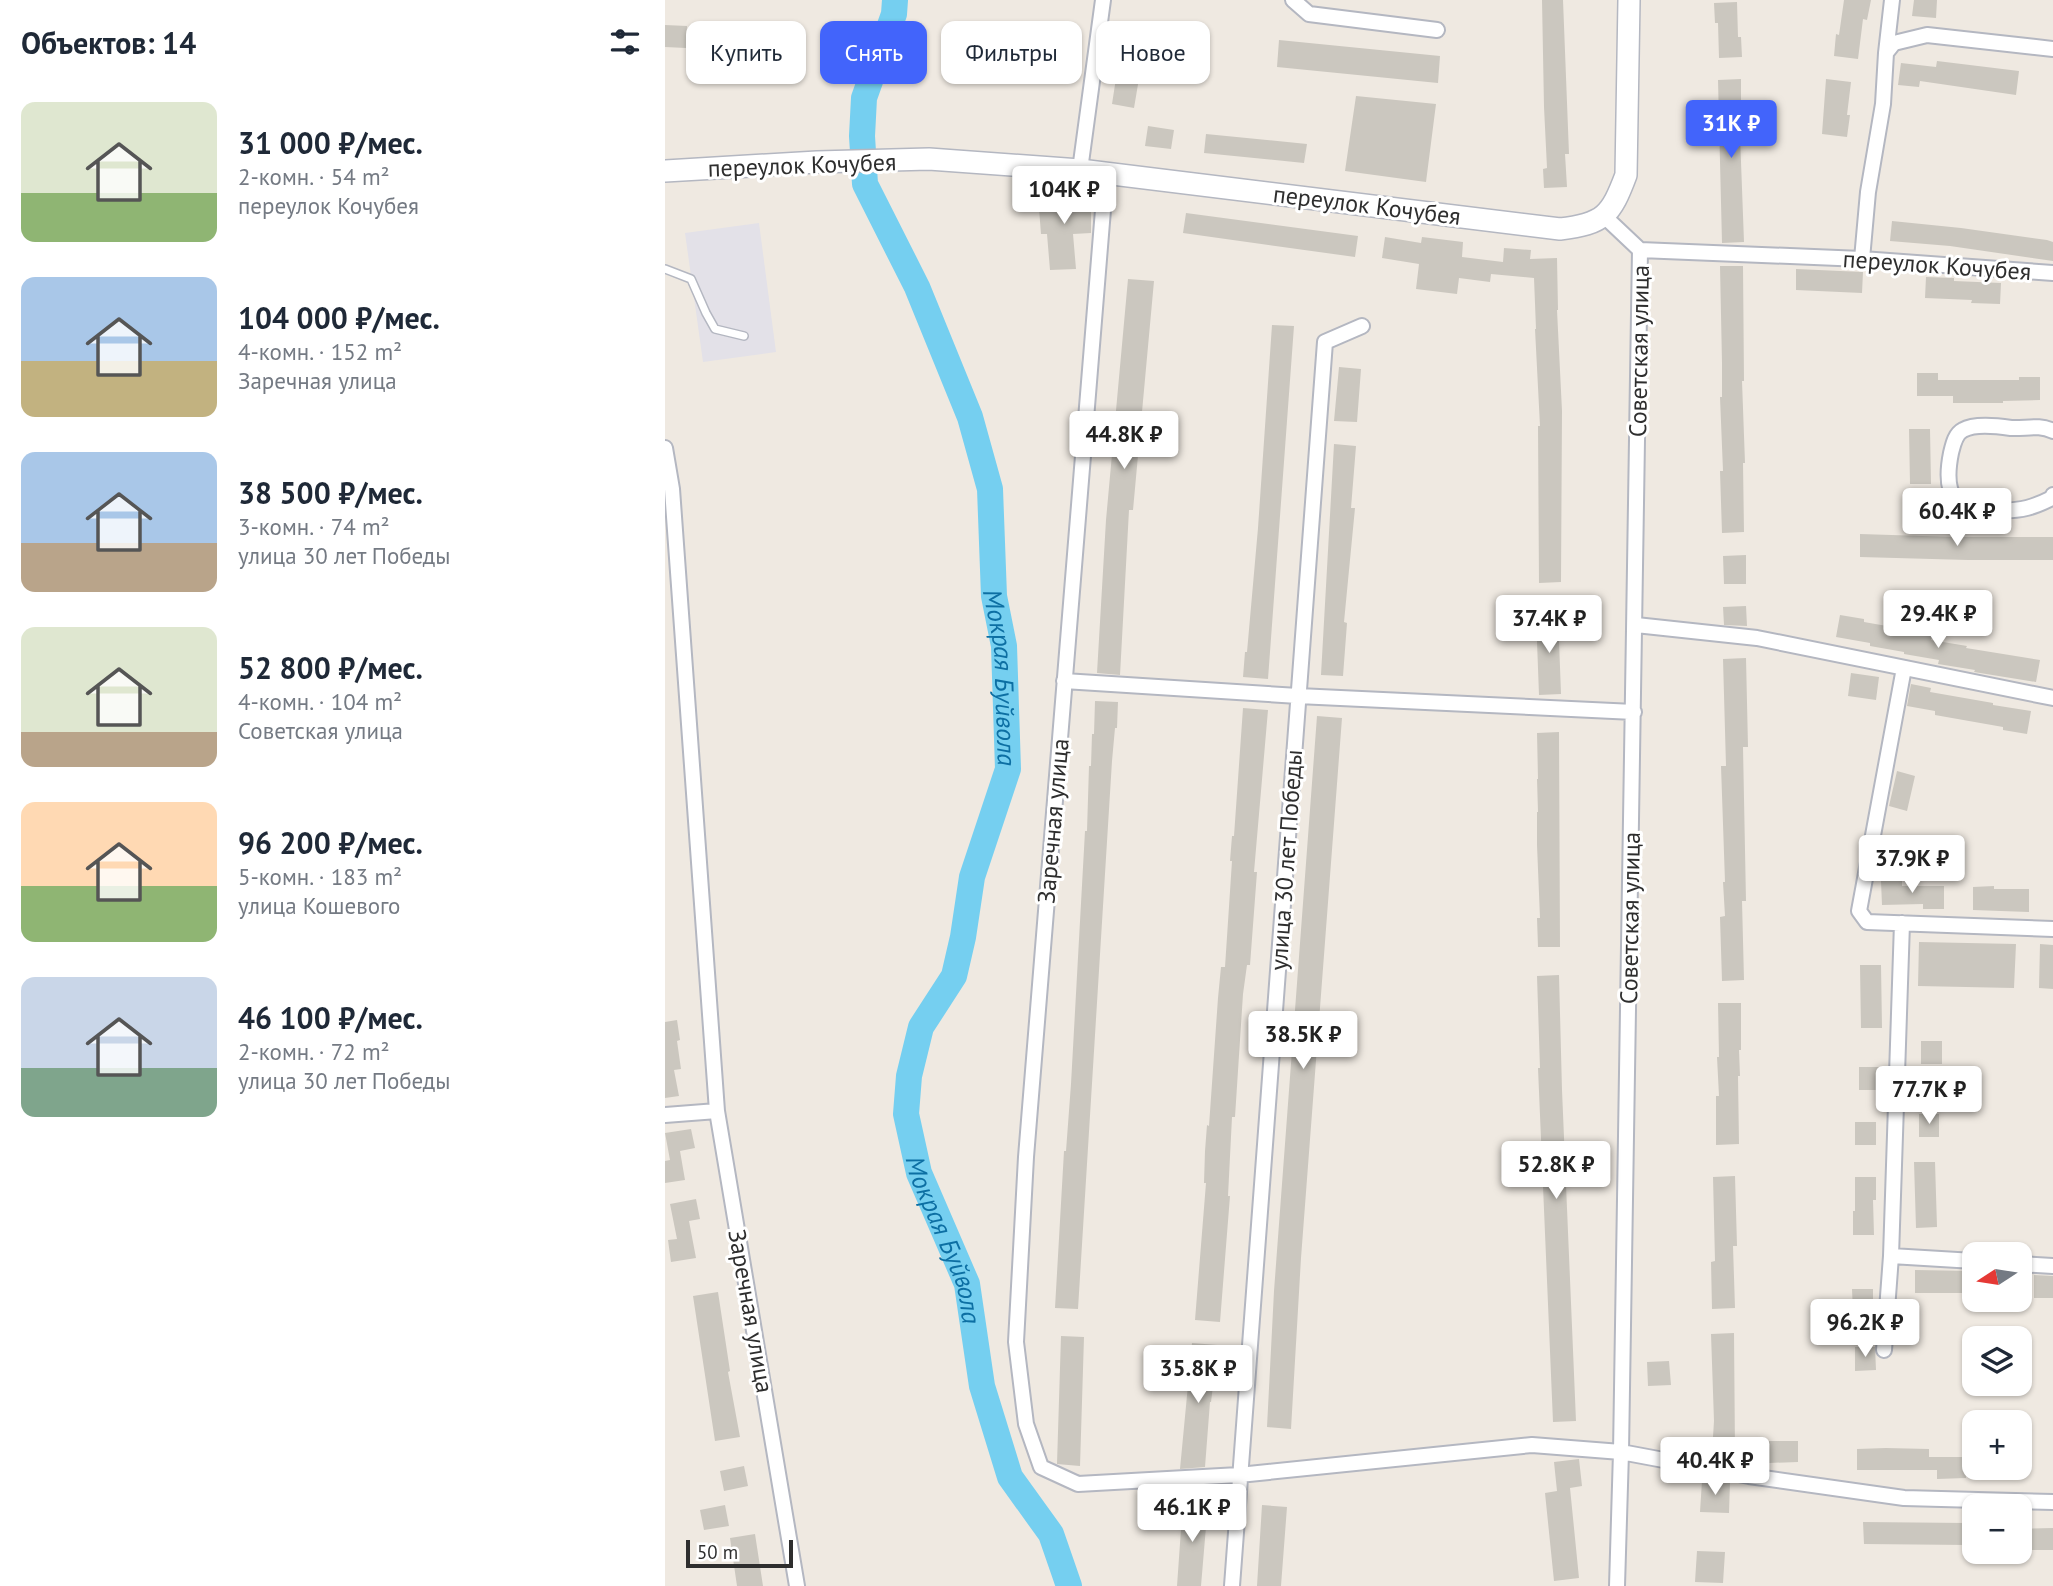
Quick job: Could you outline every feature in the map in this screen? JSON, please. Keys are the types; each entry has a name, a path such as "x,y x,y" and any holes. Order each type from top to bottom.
{"main road":[{"path":"1604,216 1618,197 1626,175 1629,0"},
{"name":"переулок Кочубея","path":"665,171 929,159 1080,170 1560,229 1587,226 1604,216"}],"street":[{"path":"1080,170 1103,0"},
{"path":"1293,0 1309,14 1437,30"},
{"path":"1862,259 1868,192 1883,104 1892,0"},
{"path":"1886,53 1894,43 1927,35 2053,48"},
{"name":"Заречная улица","path":"1106,173 1025,1157 1016,1342 1026,1424 1041,1467 1078,1484 1239,1475"},
{"path":"1604,216 1640,250"},
{"name":"переулок Кочубея","path":"1640,250 1862,259 2053,273"},
{"name":"Советская улица","path":"1616,1586 1621,1452 1636,625 1640,250"},
{"name":"улица 30 лет Победы","path":"1232,1586 1325,342 1361,326"},
{"path":"2053,431 2045,427 2013,428 1991,425 1963,430 1954,439 1949,464 1950,490 1954,498 1962,506 1980,512 2033,508 2053,495"},
{"name":"Заречная улица","path":"665,449 672,489 717,1111 797,1586"},
{"path":"1636,625 1757,638 2053,698"},
{"path":"1904,668 1859,911 1867,922 2053,929"},
{"path":"1065,681 1298,696 1634,712"},
{"path":"1884,1350 1891,1256 1902,923"},
{"path":"665,1115 717,1111"},
{"path":"1891,1256 1962,1260"},
{"path":"2032,1265 2053,1266"},
{"path":"1239,1475 1532,1445 1621,1452 1749,1476 1904,1498 2053,1502"}],"lane":[{"path":"665,269 691,279 715,329 744,336"}],"shaded area":[{"path":"759,223 776,352 703,362 685,233"}],"building":[{"path":"1542,0 1563,0 1569,154 1565,154 1567,187 1544,188 1543,169 1547,168"},
{"path":"1844,0 1871,0 1867,20 1863,19 1858,59 1834,56"},
{"path":"1914,0 1937,0 1936,18 1912,16"},
{"path":"1737,2 1738,37 1741,37 1742,57 1719,58 1718,23 1715,23 1714,3"},
{"path":"665,25 686,26 686,48 665,47"},
{"path":"1279,40 1440,56 1438,83 1277,67"},
{"path":"1937,61 2019,71 2016,95 1920,81 1919,87 1898,85 1901,63 1936,67"},
{"path":"1741,79 1744,242 1722,243 1718,80"},
{"path":"1826,79 1851,82 1847,137 1822,134"},
{"path":"1115,84 1138,84 1134,108 1112,104"},
{"path":"1356,96 1436,104 1426,182 1345,171"},
{"path":"1148,126 1174,130 1171,149 1145,146"},
{"path":"1206,134 1307,144 1304,163 1204,153"},
{"path":"1091,193 1091,233 1073,234 1076,269 1050,270 1047,234 1041,234 1038,196"},
{"path":"1186,213 1358,236 1355,257 1183,233"},
{"path":"1892,221 2047,240 2053,242 2053,261 1950,246 1890,241"},
{"path":"1385,237 1421,243 1422,237 1463,242 1462,257 1503,262 1504,248 1531,250 1530,259 1557,258 1562,411 1561,582 1539,583 1540,426 1534,278 1491,274 1490,282 1459,278 1457,294 1416,289 1419,264 1382,258"},
{"path":"1720,266 1743,266 1744,532 1722,533"},
{"path":"1796,269 1863,272 1862,293 1796,290"},
{"path":"1926,277 2001,283 2000,304 1925,298"},
{"path":"1128,279 1154,281 1133,510 1129,510 1120,675 1097,673 1106,520"},
{"path":"1272,325 1294,326 1268,679 1243,677 1258,528"},
{"path":"1339,367 1361,369 1357,422 1334,421"},
{"path":"1917,373 1938,373 1938,380 2019,380 2019,377 2040,377 2040,400 1953,403 1953,396 1917,396"},
{"path":"1909,429 1930,429 1931,484 1910,484"},
{"path":"1334,444 1356,446 1351,508 1355,508 1344,622 1347,623 1343,676 1321,675"},
{"path":"1860,534 2053,537 2053,560 1860,557"},
{"path":"1746,555 1746,584 1724,584 1723,556"},
{"path":"1746,606 1747,626 1724,625 1723,607"},
{"path":"1558,614 1561,694 1539,695 1536,615"},
{"path":"1840,615 1898,628 1897,631 1932,636 1931,640 1967,646 1966,648 2040,660 2036,682 1938,664 1939,660 1836,637"},
{"path":"1746,658 1748,747 1743,747 1746,901 1742,901 1744,980 1722,981 1720,917 1725,916 1725,882 1721,766 1726,766 1723,659"},
{"path":"1851,673 1879,677 1876,700 1848,696"},
{"path":"1911,684 1931,688 1930,692 2031,711 2027,734 1935,715 1935,711 1907,706"},
{"path":"1095,701 1118,702 1117,728 1112,761 1078,1309 1055,1308 1089,766"},
{"path":"1243,708 1268,710 1254,872 1257,872 1250,965 1247,965 1243,994 1235,1117 1232,1117 1230,1196 1220,1322 1195,1320 1206,1183 1207,1125 1209,1126 1221,967 1225,967 1230,861"},
{"path":"1317,716 1342,718 1301,1258 1291,1429 1267,1427 1274,1291"},
{"path":"1559,732 1560,947 1538,947 1537,918 1540,918 1537,733"},
{"path":"1897,771 1915,776 1907,811 1889,806"},
{"path":"1881,881 1902,881 1902,886 1944,886 1944,909 1923,909 1923,904 1882,905"},
{"path":"1994,886 1994,889 2029,889 2029,912 1973,910 1973,887"},
{"path":"1919,942 2016,944 2014,988 1918,986"},
{"path":"2040,944 2053,945 2053,989 2039,988"},
{"path":"1860,965 1881,965 1882,1028 1861,1028"},
{"path":"1559,975 1576,1421 1553,1422 1538,1068 1537,976"},
{"path":"1718,1003 1741,1003 1739,1144 1716,1145 1716,1096 1719,1096"},
{"path":"677,1020 681,1069 674,1070 679,1096 665,1098 665,1022"},
{"path":"1921,1041 1942,1041 1942,1064 1921,1064"},
{"path":"1859,1067 1879,1067 1879,1090 1859,1090"},
{"path":"1919,1114 1939,1114 1939,1137 1919,1137"},
{"path":"1855,1122 1876,1122 1876,1145 1855,1145"},
{"path":"691,1129 695,1148 680,1151 685,1180 665,1183 665,1161 670,1160 665,1133"},
{"path":"1914,1162 1935,1162 1937,1227 1916,1228"},
{"path":"1735,1176 1735,1308 1712,1309 1711,1262 1715,1261 1713,1177"},
{"path":"1855,1177 1876,1177 1876,1200 1873,1200 1874,1235 1853,1235"},
{"path":"696,1199 700,1219 689,1221 696,1258 671,1262 668,1240 677,1239 670,1204"},
{"path":"1915,1270 1962,1271 1962,1293 1915,1293"},
{"path":"2034,1275 2053,1276 2053,1298 2034,1298"},
{"path":"1852,1289 1873,1289 1873,1312 1853,1312"},
{"path":"718,1292 730,1371 728,1372 740,1437 715,1441 693,1296"},
{"path":"1734,1333 1735,1453 1712,1453 1714,1421 1711,1334"},
{"path":"1061,1336 1084,1337 1080,1466 1057,1464"},
{"path":"1192,1343 1217,1345 1215,1370 1205,1467 1180,1469"},
{"path":"1855,1347 1875,1347 1876,1370 1855,1371"},
{"path":"1669,1361 1671,1385 1648,1386 1647,1362"},
{"path":"1769,1441 1798,1441 1798,1462 1769,1463"},
{"path":"1857,1449 1929,1449 1929,1457 1962,1457 1962,1478 1937,1479 1937,1470 1857,1470"},
{"path":"1579,1459 1582,1486 1570,1488 1579,1578 1554,1581 1545,1493 1557,1491 1554,1462"},
{"path":"744,1466 748,1486 724,1491 720,1471"},
{"path":"1702,1481 1730,1482 1729,1513 1700,1512"},
{"path":"1183,1501 1208,1503 1201,1586 1177,1586"},
{"path":"725,1505 729,1526 704,1530 700,1510"},
{"path":"1262,1505 1287,1507 1281,1586 1257,1586"},
{"path":"1863,1522 1962,1523 1962,1545 1864,1544"},
{"path":"2053,1528 2053,1550 2032,1550 2032,1529"},
{"path":"755,1534 763,1586 737,1586 730,1538"},
{"path":"1697,1551 1725,1552 1723,1583 1695,1582"}],"waterway":[{"name":"Мокрая Буйвола","path":"895,0 894,14 864,98 862,136 865,184 917,287 970,417 990,489 994,596 1004,646 1008,769 972,877 954,976 921,1027 909,1076 906,1114 919,1173 967,1284 982,1386 1010,1477 1051,1534 1069,1586"}]}
